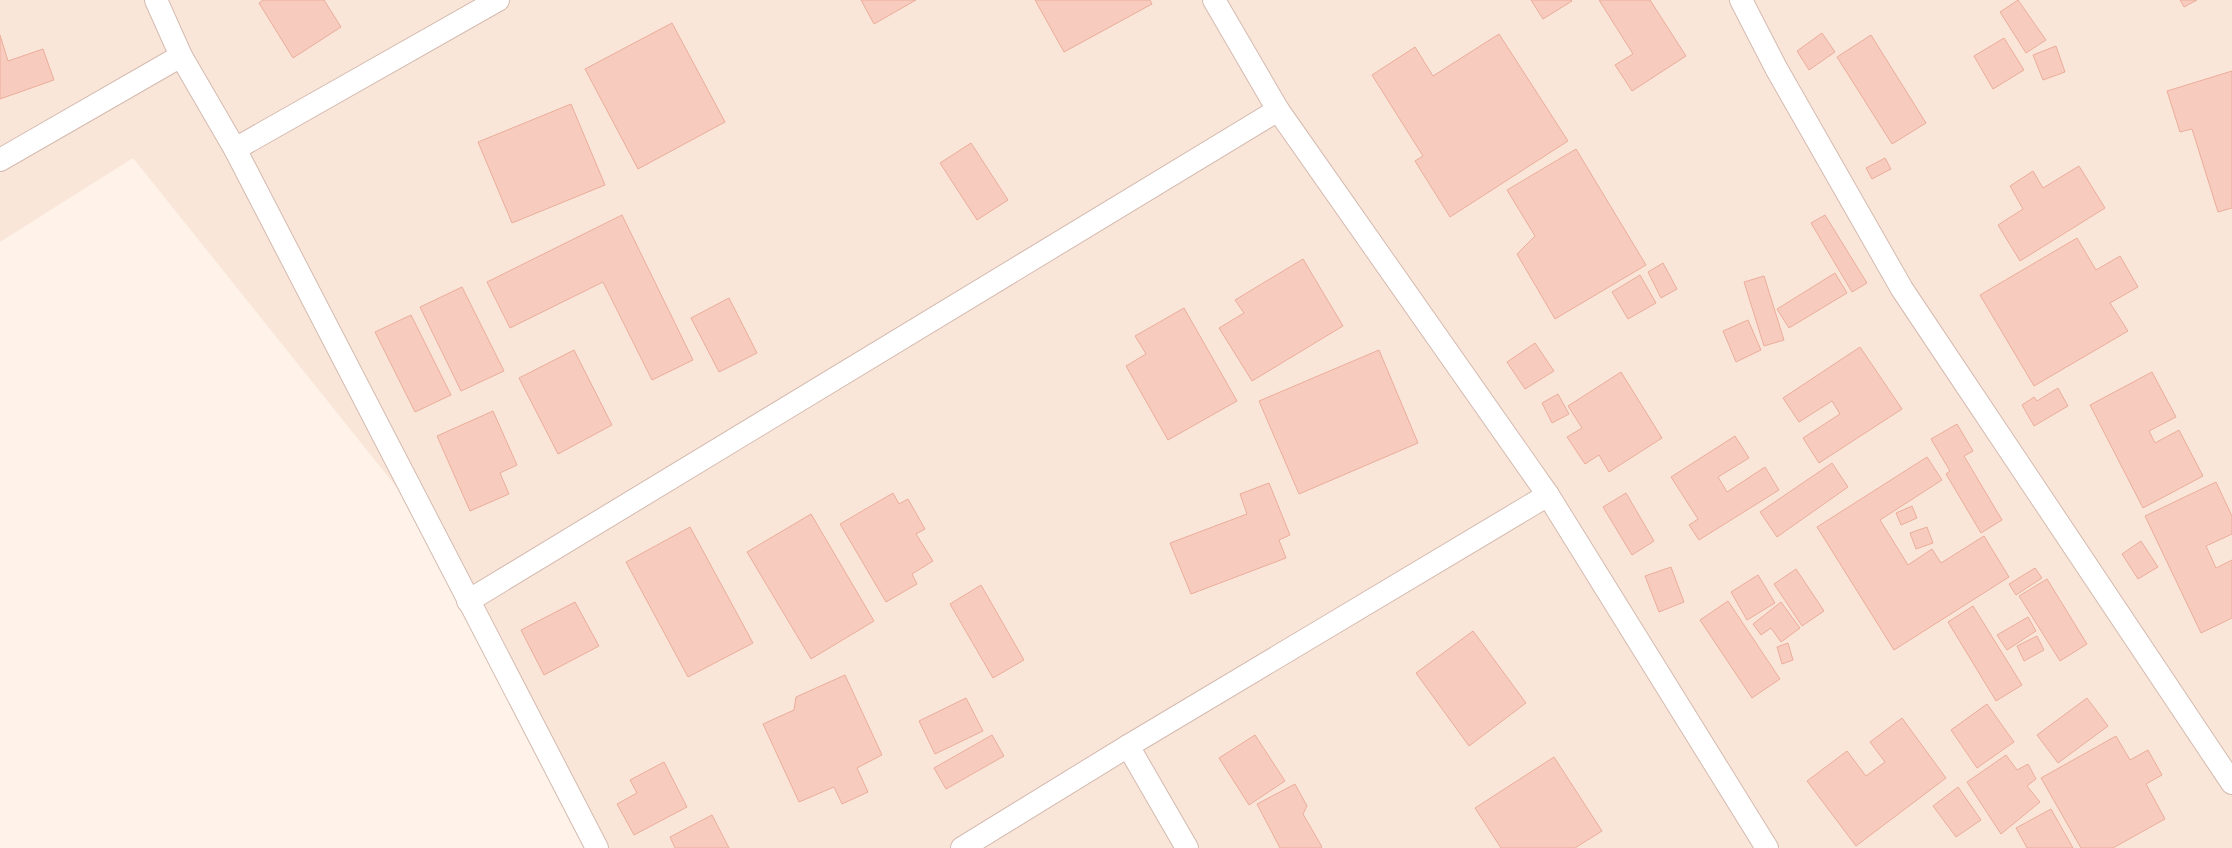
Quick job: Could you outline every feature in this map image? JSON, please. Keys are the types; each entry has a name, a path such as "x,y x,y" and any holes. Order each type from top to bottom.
{"street":[{"path":"156,0 181,56 235,149 597,848"},
{"path":"235,149 498,0"},
{"path":"1214,0 1278,110 1548,496 1767,848"},
{"path":"1741,0 1776,68 1902,289 2232,783"},
{"path":"0,160 181,56"},
{"path":"468,601 1278,110"},
{"path":"962,848 1128,746 1548,496"},
{"path":"1128,746 1187,848"}],"shaded area":[{"path":"0,0 2232,0 2232,848 599,848 410,504 133,158 0,242"}],"building":[{"path":"263,0 324,0 341,27 293,58 259,3"},
{"path":"861,0 916,0 874,24"},
{"path":"1035,0 1150,0 1152,4 1064,52"},
{"path":"1531,0 1571,0 1572,1 1543,19"},
{"path":"1599,0 1650,0 1686,56 1632,91 1615,65 1633,54"},
{"path":"2018,0 2046,40 2026,53 2000,12"},
{"path":"2180,0 2197,0 2184,7"},
{"path":"672,23 725,122 638,169 585,69"},
{"path":"1822,33 1835,52 1809,70 1797,51"},
{"path":"1499,34 1568,141 1450,217 1415,161 1423,156 1372,75 1415,47 1433,76"},
{"path":"0,35 8,61 43,49 54,80 0,99"},
{"path":"1871,35 1926,123 1892,144 1837,57"},
{"path":"2004,38 2024,70 1993,89 1974,56"},
{"path":"2056,46 2065,72 2043,80 2033,55"},
{"path":"2232,71 2232,208 2218,212 2192,129 2180,132 2167,91"},
{"path":"571,104 605,185 512,223 478,142"},
{"path":"971,143 1008,200 977,220 940,163"},
{"path":"1576,149 1646,265 1555,319 1517,254 1535,236 1507,190"},
{"path":"1885,158 1891,169 1872,179 1866,168"},
{"path":"2079,166 2105,208 2020,261 1998,225 2023,209 2010,186 2033,171 2043,188"},
{"path":"622,215 693,360 652,380 603,282 510,328 487,282"},
{"path":"1825,215 1867,283 1852,292 1811,223"},
{"path":"2077,238 2096,270 2120,256 2138,287 2110,303 2128,331 2034,386 1980,295"},
{"path":"1303,259 1343,326 1252,381 1219,328 1244,313 1235,300"},
{"path":"1663,263 1677,289 1661,298 1648,272"},
{"path":"1835,273 1847,293 1789,328 1777,309"},
{"path":"1640,275 1656,303 1628,319 1612,292"},
{"path":"1764,276 1784,340 1764,346 1744,282"},
{"path":"462,287 504,371 461,391 420,307"},
{"path":"729,298 757,353 719,372 691,318"},
{"path":"1184,308 1237,401 1168,440 1126,366 1146,354 1135,336"},
{"path":"411,315 451,395 415,412 375,332"},
{"path":"1748,320 1761,350 1736,362 1723,331"},
{"path":"1535,343 1554,371 1525,389 1507,362"},
{"path":"1860,347 1902,409 1819,463 1803,438 1840,414 1832,401 1799,422 1783,398"},
{"path":"574,350 612,425 558,454 519,378"},
{"path":"1379,350 1418,443 1299,494 1259,401"},
{"path":"1621,372 1662,438 1609,472 1599,455 1585,464 1567,437 1582,428 1568,406"},
{"path":"2152,372 2176,417 2149,431 2155,443 2179,430 2203,476 2143,508 2090,405"},
{"path":"2058,388 2068,406 2034,426 2022,405 2034,397 2037,401"},
{"path":"1558,394 1569,414 1552,423 1542,403"},
{"path":"493,411 517,465 500,473 509,494 470,511 437,436"},
{"path":"1957,424 1973,451 1964,456 2002,520 1981,533 1946,474 1950,471 1931,439"},
{"path":"1735,436 1749,458 1718,477 1727,492 1765,467 1779,490 1699,540 1689,525 1698,519 1671,477"},
{"path":"1927,457 1942,480 1880,520 1908,565 1932,549 1941,563 1984,536 2009,577 1894,650 1817,527"},
{"path":"1832,463 1848,487 1777,537 1760,512"},
{"path":"2216,482 2232,516 2232,534 2206,546 2216,568 2232,560 2232,618 2201,633 2145,516"},
{"path":"1269,483 1290,535 1279,540 1286,558 1191,594 1170,543 1247,514 1240,494"},
{"path":"893,493 899,504 908,499 925,529 916,534 933,561 912,574 917,584 886,602 840,524"},
{"path":"1626,493 1654,541 1632,555 1603,507"},
{"path":"1912,506 1917,518 1901,525 1896,513"},
{"path":"811,514 874,621 811,659 747,552"},
{"path":"690,527 753,643 688,677 626,562"},
{"path":"1927,527 1933,543 1916,549 1910,533"},
{"path":"2141,541 2158,567 2138,579 2122,554"},
{"path":"1671,567 1684,602 1659,612 1645,576"},
{"path":"2035,568 2042,578 2016,595 2009,584"},
{"path":"1796,569 1824,611 1802,626 1774,584"},
{"path":"1758,575 1775,603 1747,620 1731,592"},
{"path":"2047,579 2087,644 2060,661 2019,596"},
{"path":"981,585 1024,660 993,678 950,604"},
{"path":"1728,601 1780,679 1752,698 1700,620"},
{"path":"575,602 599,646 544,675 521,630"},
{"path":"1781,602 1800,628 1781,642 1771,628 1761,635 1753,624"},
{"path":"1973,606 2022,685 1996,701 1948,622"},
{"path":"2028,617 2036,631 2007,650 1997,635"},
{"path":"1473,631 1526,703 1469,746 1416,673"},
{"path":"2037,636 2044,650 2024,661 2017,646"},
{"path":"1788,643 1793,660 1782,664 1777,647"},
{"path":"845,675 882,755 857,768 868,792 842,804 834,787 799,802 763,724 794,710 796,697"},
{"path":"966,698 983,731 935,754 919,721"},
{"path":"2087,698 2108,726 2058,763 2037,735"},
{"path":"1987,704 2014,742 1977,768 1951,730"},
{"path":"1902,718 1946,778 1856,846 1807,781 1847,751 1866,776 1885,762 1870,742"},
{"path":"992,735 1004,756 946,789 934,768"},
{"path":"1255,735 1285,781 1249,805 1219,758"},
{"path":"2116,736 2130,760 2148,750 2162,775 2146,784 2165,819 2113,848 2081,848 2041,778"},
{"path":"2006,755 2017,770 2028,764 2036,779 2027,786 2040,802 2001,834 1967,782"},
{"path":"1554,757 1602,831 1575,848 1501,848 1475,808"},
{"path":"664,762 687,807 634,835 617,804 637,793 630,780"},
{"path":"1295,784 1307,806 1303,814 1322,847 1321,848 1280,848 1257,804"},
{"path":"1958,787 1981,820 1956,837 1933,806"},
{"path":"2051,809 2073,848 2027,848 2016,828"},
{"path":"712,815 729,848 675,848 670,837"}]}
